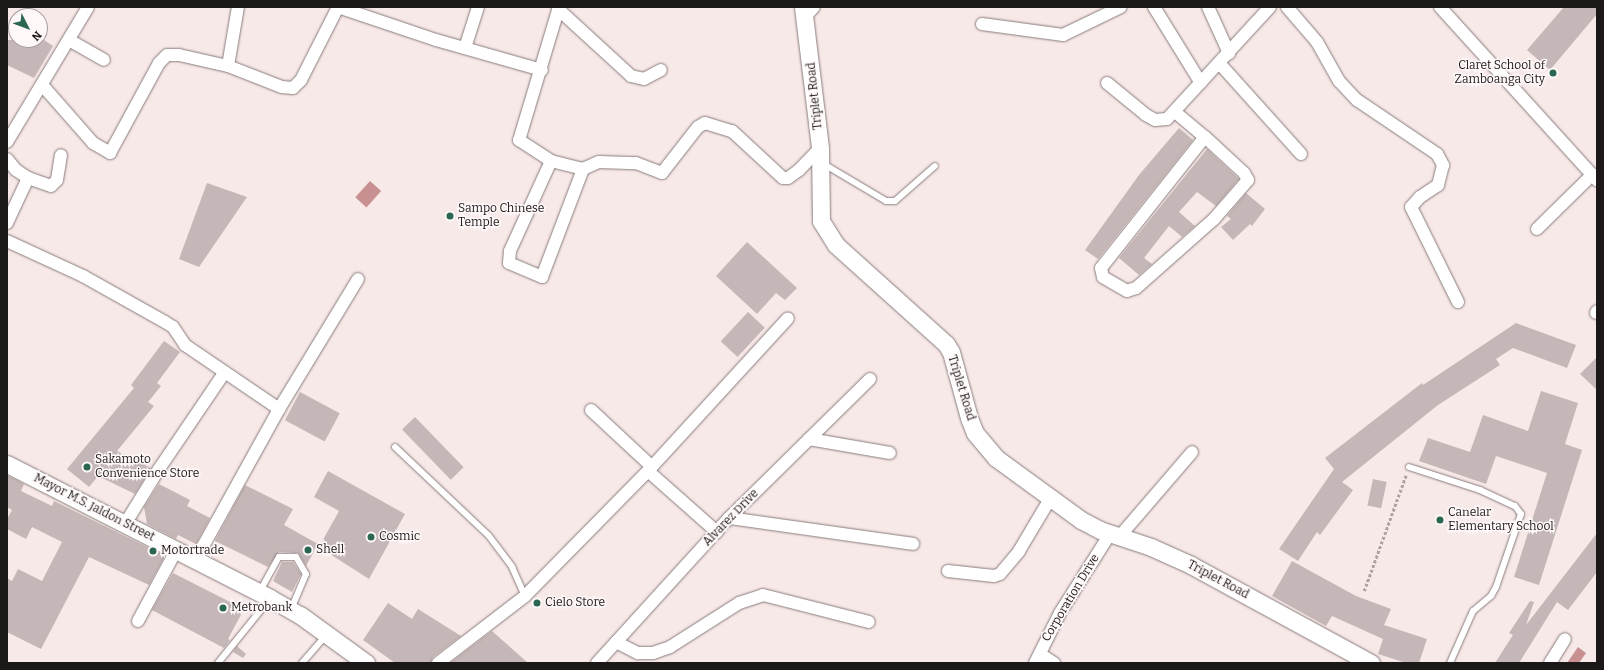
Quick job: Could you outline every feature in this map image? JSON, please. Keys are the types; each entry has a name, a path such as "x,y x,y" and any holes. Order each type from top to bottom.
{"street":[{"path":"7,142 43,86 88,7"},
{"path":"228,66 238,7"},
{"path":"43,86 93,143 110,153 155,70 167,55 179,54 228,66 282,87 293,88 301,80 338,7 465,48 542,70"},
{"path":"465,48 478,7"},
{"path":"982,24 1063,35 1121,7"},
{"path":"1154,7 1201,83"},
{"path":"1208,7 1229,53"},
{"path":"1107,83 1155,120 1167,119 1176,112 1270,7"},
{"path":"1287,7 1317,42 1338,82 1357,100 1437,154 1443,165 1438,185 1420,197 1411,207 1458,302"},
{"path":"1440,7 1595,177 1537,229"},
{"path":"661,70 644,79 631,76 558,8 542,70 519,140 551,161 583,169 608,161 636,163 662,173 698,127 705,123 732,131 783,178 788,178 820,155"},
{"name":"Triplet Road","path":"807,10 820,155 821,221 827,234 940,336 951,352 968,418 975,433 996,458 1081,520 1114,535 1191,564 1371,663"},
{"path":"69,40 104,60"},
{"path":"1220,64 1301,154"},
{"path":"1176,112 1205,137 1244,174 1248,180 1245,186 1214,219 1136,288 1127,291 1103,277 1101,268 1205,137"},
{"path":"7,158 16,170 28,178 51,186 55,184 61,155"},
{"path":"551,161 510,251 509,262 542,277 583,169"},
{"path":"7,223 28,178"},
{"path":"7,241 82,276 165,322 173,327 180,341 279,409"},
{"path":"196,559 279,409 358,279"},
{"path":"438,663 525,596 649,468 788,318"},
{"path":"125,524 159,469 225,372"},
{"name":"Alvarez Drive","path":"597,663 729,518 870,379"},
{"path":"591,410 649,468 717,532"},
{"path":"809,439 890,453"},
{"name":"Corporation Drive","path":"1037,658 1060,613 1114,535 1192,452"},
{"name":"Mayor M.S. Jaldon Street","path":"7,464 177,549 265,596 327,634 366,663"},
{"path":"948,571 994,576 1000,574 1019,551 1050,498"},
{"path":"729,518 913,544"},
{"path":"138,621 177,549"},
{"path":"616,642 638,654 652,653 670,647 739,603 763,595 869,622"},
{"path":"1550,663 1565,639"},
{"path":"1037,658 1054,663"}],"lane":[{"path":"820,155 886,201 895,201 935,166"},
{"path":"395,447 489,536 506,556 525,596"},
{"path":"1409,467 1480,490 1515,506 1521,514 1496,587 1491,596 1473,611 1450,663"},
{"path":"218,663 265,596 280,557 296,557 306,574 290,610"},
{"path":"302,663 327,634"}],"path":[{"path":"1364,591 1409,467"}],"shaded area":[{"path":"370,181 381,191 366,207 355,197"},
{"path":"1578,647 1586,653 1579,663 1567,663"}],"building":[{"path":"1564,7 1597,7 1597,14 1550,70 1527,50"},
{"path":"7,40 8,48 48,48 48,43 53,46 34,78 7,65"},
{"path":"1179,128 1193,140 1098,259 1085,250 1139,175"},
{"path":"1207,149 1239,179 1216,206 1197,192 1179,212 1195,226 1182,237 1169,226 1144,258 1152,264 1139,275 1119,258"},
{"path":"207,183 247,197 199,267 179,259"},
{"path":"1246,193 1265,209 1252,226 1250,224 1233,240 1221,227 1231,219 1227,216"},
{"path":"747,242 797,288 785,300 776,293 757,314 716,276"},
{"path":"748,312 765,328 738,357 721,341"},
{"path":"1516,323 1576,345 1567,368 1513,348 1496,359 1500,365 1438,405 1342,482 1353,490 1320,535 1317,532 1298,561 1279,549 1334,469 1325,458 1422,383 1423,385"},
{"path":"164,341 180,352 157,383 161,386 148,402 154,406 117,451 151,468 135,494 98,476 89,487 67,469 134,388 131,385"},
{"path":"1597,357 1597,390 1580,374"},
{"path":"1541,391 1578,403 1565,444 1582,450 1539,585 1514,577 1547,473 1496,456 1486,484 1419,461 1428,438 1470,452 1483,415 1528,431"},
{"path":"300,392 340,413 325,441 285,420"},
{"path":"415,417 464,467 451,480 402,430"},
{"path":"328,471 405,514 369,579 319,547 339,511 314,497"},
{"path":"7,475 24,484 21,491 52,506 54,501 165,556 149,585 89,557 41,649 7,632 7,578 12,581 18,569 42,581 62,542 32,527 26,539 7,529 7,519 12,510 7,507"},
{"path":"1373,479 1387,482 1381,508 1367,505"},
{"path":"159,484 190,500 187,506 210,518 196,544 178,535 176,539 147,524 144,507"},
{"path":"245,485 293,509 284,525 318,544 306,566 298,553 279,552 268,567 215,541"},
{"path":"1597,533 1597,572 1568,610 1557,602 1519,663 1495,663 1513,635 1509,633 1530,601 1534,602 1526,625"},
{"path":"1292,561 1356,596 1391,609 1384,625 1427,639 1419,663 1406,663 1378,654 1383,639 1332,616 1326,626 1272,596"},
{"path":"282,562 293,562 301,574 292,592 273,581"},
{"path":"173,573 244,609 228,639 230,640 224,648 152,610"},
{"path":"388,603 412,619 418,609 461,636 433,657 431,663 395,663 363,640"},
{"path":"492,631 528,663 450,663"},
{"path":"237,646 246,654 243,658 233,652"}],"place":[{"name":"Claret School of Zamboanga City","path":"1553,73"},
{"name":"Sampo Chinese Temple","path":"450,216"},
{"name":"Sakamoto Convenience Store","path":"87,467"},
{"name":"Canelar Elementary School","path":"1440,520"},
{"name":"Cosmic","path":"371,537"},
{"name":"Shell","path":"308,550"},
{"name":"Motortrade","path":"153,551"},
{"name":"Cielo Store","path":"537,603"},
{"name":"Metrobank","path":"223,608"}]}
